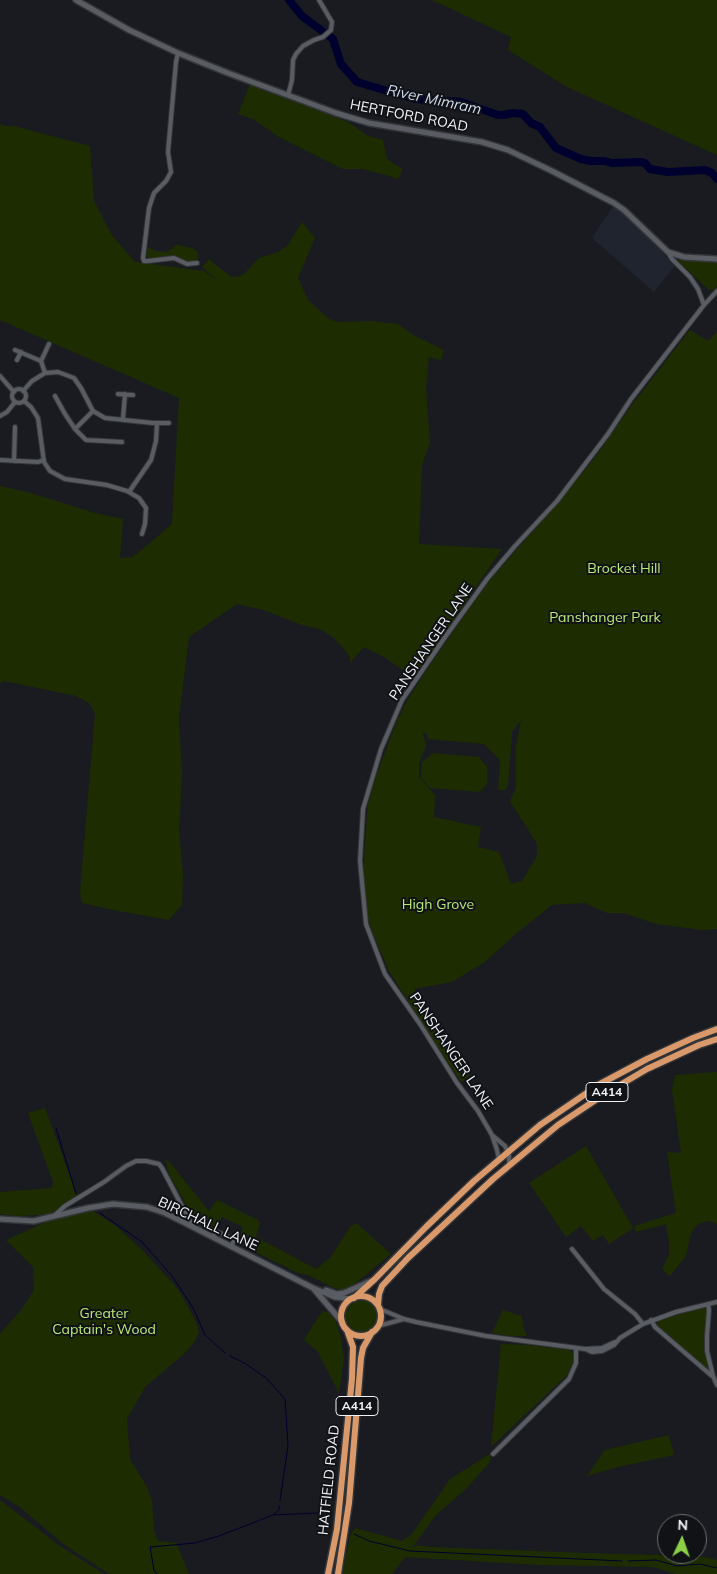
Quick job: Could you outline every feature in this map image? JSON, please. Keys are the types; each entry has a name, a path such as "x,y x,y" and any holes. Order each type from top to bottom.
{"highway":[{"name":"A414","path":"352,1298 375,1280 426,1227 499,1159 540,1125 600,1084 655,1055 717,1029"},
{"name":"A414","path":"379,1307 379,1294 385,1282 408,1258 462,1207 558,1125 656,1064 717,1039"},
{"path":"364,1296 370,1298 379,1307 381,1315 378,1326 366,1335 359,1336 347,1330 341,1318 343,1307 352,1298 364,1296"},
{"name":"HATFIELD ROAD","path":"328,1574 337,1529 352,1379 352,1347 347,1330"},
{"name":"HATFIELD ROAD","path":"338,1574 349,1503 361,1358 372,1332"}],"main road":[{"name":"HERTFORD ROAD","path":"76,0 129,30 178,52 336,113 369,122 482,142 508,150 614,203 624,210 668,252"},
{"path":"668,252 684,257 717,259"},
{"name":"BIRCHALL LANE","path":"0,1219 34,1221 113,1204 147,1207 165,1213 316,1289 332,1296 352,1298"},
{"path":"316,1289 344,1294 375,1280"},
{"name":"BIRCHALL LANE","path":"316,1289 343,1323"}],"street":[{"path":"288,95 292,80 293,60 298,50 308,43 326,36 331,30 332,22 319,0"},
{"path":"178,52 168,152 171,172 166,181 154,193 149,208 143,258 144,261 148,262 174,258 187,264 197,263"},
{"path":"668,252 690,277 704,305"},
{"name":"PANSHANGER LANE","path":"499,1159 498,1150 492,1135 478,1111 456,1084 420,1024 385,974 366,924 360,861 363,809 381,749 402,700 443,640 487,579 557,501 608,434 631,399 717,291"},
{"path":"45,373 41,361 49,344"},
{"path":"15,350 41,361"},
{"path":"17,360 21,352"},
{"path":"23,391 32,381 45,373 58,372 74,378 93,411 105,418 169,423"},
{"path":"0,376 14,392"},
{"path":"14,392 17,390 23,391"},
{"path":"23,391 26,396 24,401"},
{"path":"14,392 12,398 15,402"},
{"path":"118,394 133,395"},
{"path":"124,419 126,394"},
{"path":"55,396 75,429 86,440 122,442"},
{"path":"15,402 20,403 24,401"},
{"path":"24,401 31,407 38,418 44,460 50,471 65,479 107,485 129,492 139,498 146,508 142,534"},
{"path":"0,416 7,412 15,402"},
{"path":"75,429 93,411"},
{"path":"129,492 151,460 156,441 157,423"},
{"path":"14,461 15,427"},
{"path":"0,460 38,462 44,460"},
{"name":"PANSHANGER LANE","path":"492,1135 505,1146 508,1152"},
{"path":"508,1152 510,1157 509,1166"},
{"path":"53,1216 126,1166 136,1161 146,1161 160,1164 193,1227"},
{"path":"572,1249 604,1288 636,1314 643,1324"},
{"path":"379,1307 404,1319 479,1335 585,1349 602,1348 651,1320 717,1302"},
{"path":"708,1304 707,1351 712,1376 717,1385"},
{"path":"378,1326 404,1319"},
{"path":"651,1320 655,1326 712,1376"},
{"path":"494,1454 569,1379 576,1362 576,1348"}],"shaded area":[{"path":"613,206 625,215 675,266 654,292 592,238"}],"green space":[{"path":"432,0 717,0 717,155 567,87 508,50 511,37"},
{"path":"250,85 348,122 368,136 383,140 387,159 402,169 399,179 363,169 343,169 279,137 253,119 238,114"},
{"path":"0,124 90,146 94,201 111,234 135,262 204,271 218,281 202,267 209,259 232,277 237,277 244,274 259,258 278,252 288,245 302,222 315,238 298,278 308,300 329,319 338,322 370,321 398,324 413,335 444,350 441,360 429,357 426,387 430,443 422,465 419,544 502,549 414,678 384,657 364,647 350,663 350,657 344,649 334,638 322,630 299,624 264,610 237,604 189,637 179,718 182,773 179,830 183,875 182,905 169,920 82,903 80,892 95,714 89,703 76,696 4,681 0,683 0,486 123,519 120,558 132,557 172,524 179,398 0,320"},
{"path":"178,244 198,252 197,261 187,262 175,255 148,259 146,255 147,247 156,251 167,252"},
{"path":"677,260 717,261 717,286 709,290"},
{"name":"Panshanger Park","path":"690,330 708,341 717,332 717,929 702,930 656,924 624,913 607,913 585,903 552,905 519,931 485,962 452,982 414,989 472,1078 461,1082 388,969 369,924 364,895 363,874 368,803 397,721 408,699 432,662 486,585 556,506 596,456 635,401","holes":["521,720 516,747 516,788 510,801 537,844 537,856 522,881 511,884 499,852 478,847 481,827 434,817 435,795 419,777 419,763 426,746 423,733 427,734 428,739 484,744 500,760 498,790 505,790 508,786 512,732"]},
{"path":"433,753 479,757 487,767 487,784 480,792 430,788 421,778 422,762"},
{"path":"717,1072 717,1224 708,1221 696,1226 691,1233 686,1256 670,1276 662,1269 669,1255 666,1224 636,1232 634,1226 676,1213 667,1152 681,1153 672,1090 675,1075"},
{"path":"45,1108 78,1198 56,1214 16,1216 0,1214 0,1192 52,1188 53,1182 28,1113"},
{"path":"586,1146 633,1228 609,1244 603,1235 593,1241 581,1226 566,1237 529,1183"},
{"path":"167,1159 209,1211 217,1200 258,1220 260,1223 256,1237 316,1269 331,1257 350,1227 356,1223 391,1254 351,1287 343,1290 296,1272 237,1243 243,1227 222,1217 213,1232 195,1220 169,1174"},
{"name":"Greater Captain's Wood","path":"91,1210 116,1226 143,1251 178,1289 199,1331 195,1341 184,1354 145,1387 127,1419 130,1459 147,1487 152,1501 154,1530 158,1541 176,1543 189,1574 109,1574 62,1543 21,1508 0,1495 0,1334 21,1310 34,1290 33,1267 6,1240 51,1220"},
{"path":"361,1300 367,1301 372,1305 376,1310 376,1322 372,1327 367,1331 361,1332 355,1331 350,1327 346,1322 345,1316 346,1310 350,1305 355,1301"},
{"path":"705,1307 708,1311 705,1346 708,1371 659,1328 657,1324 658,1320"},
{"path":"503,1310 522,1316 523,1327 527,1336 492,1333"},
{"path":"323,1311 328,1312 334,1318 340,1334 344,1358 339,1393 318,1352 304,1340"},
{"path":"501,1344 570,1350 575,1358 567,1375 491,1447"},
{"path":"669,1435 674,1455 587,1476 605,1450"},
{"path":"491,1453 490,1462 466,1489 436,1515 412,1548 417,1545 657,1555 657,1564 707,1564 707,1558 717,1560 717,1574 676,1574 653,1567 539,1565 405,1557 392,1574 342,1574 350,1536 355,1528 402,1541 412,1534 450,1479"},
{"path":"0,1500 60,1546 104,1574 0,1574"}],"waterway":[{"name":"River Mimram","path":"289,0 302,16 333,39 341,64 357,82 415,99 461,102 498,115 523,114 531,123 540,127 556,148 581,159 612,163 640,162 645,163 650,169 668,172 705,170 712,173 717,179"},
{"path":"56,1128 76,1194"},
{"path":"100,1213 142,1242 172,1276 193,1308 205,1335 225,1353"},
{"path":"230,1356 246,1364 266,1378 285,1399 288,1446 280,1500"},
{"path":"279,1506 279,1510 273,1515 318,1513 327,1520"},
{"path":"157,1574 154,1570 150,1547 195,1543 219,1536 273,1515"},
{"path":"354,1534 369,1541 410,1551 622,1561"},
{"path":"628,1561 656,1560 677,1566 700,1564 717,1568"}],"park label":[{"name":"Brocket Hill","path":"624,569"},
{"name":"High Grove","path":"438,905"}]}
